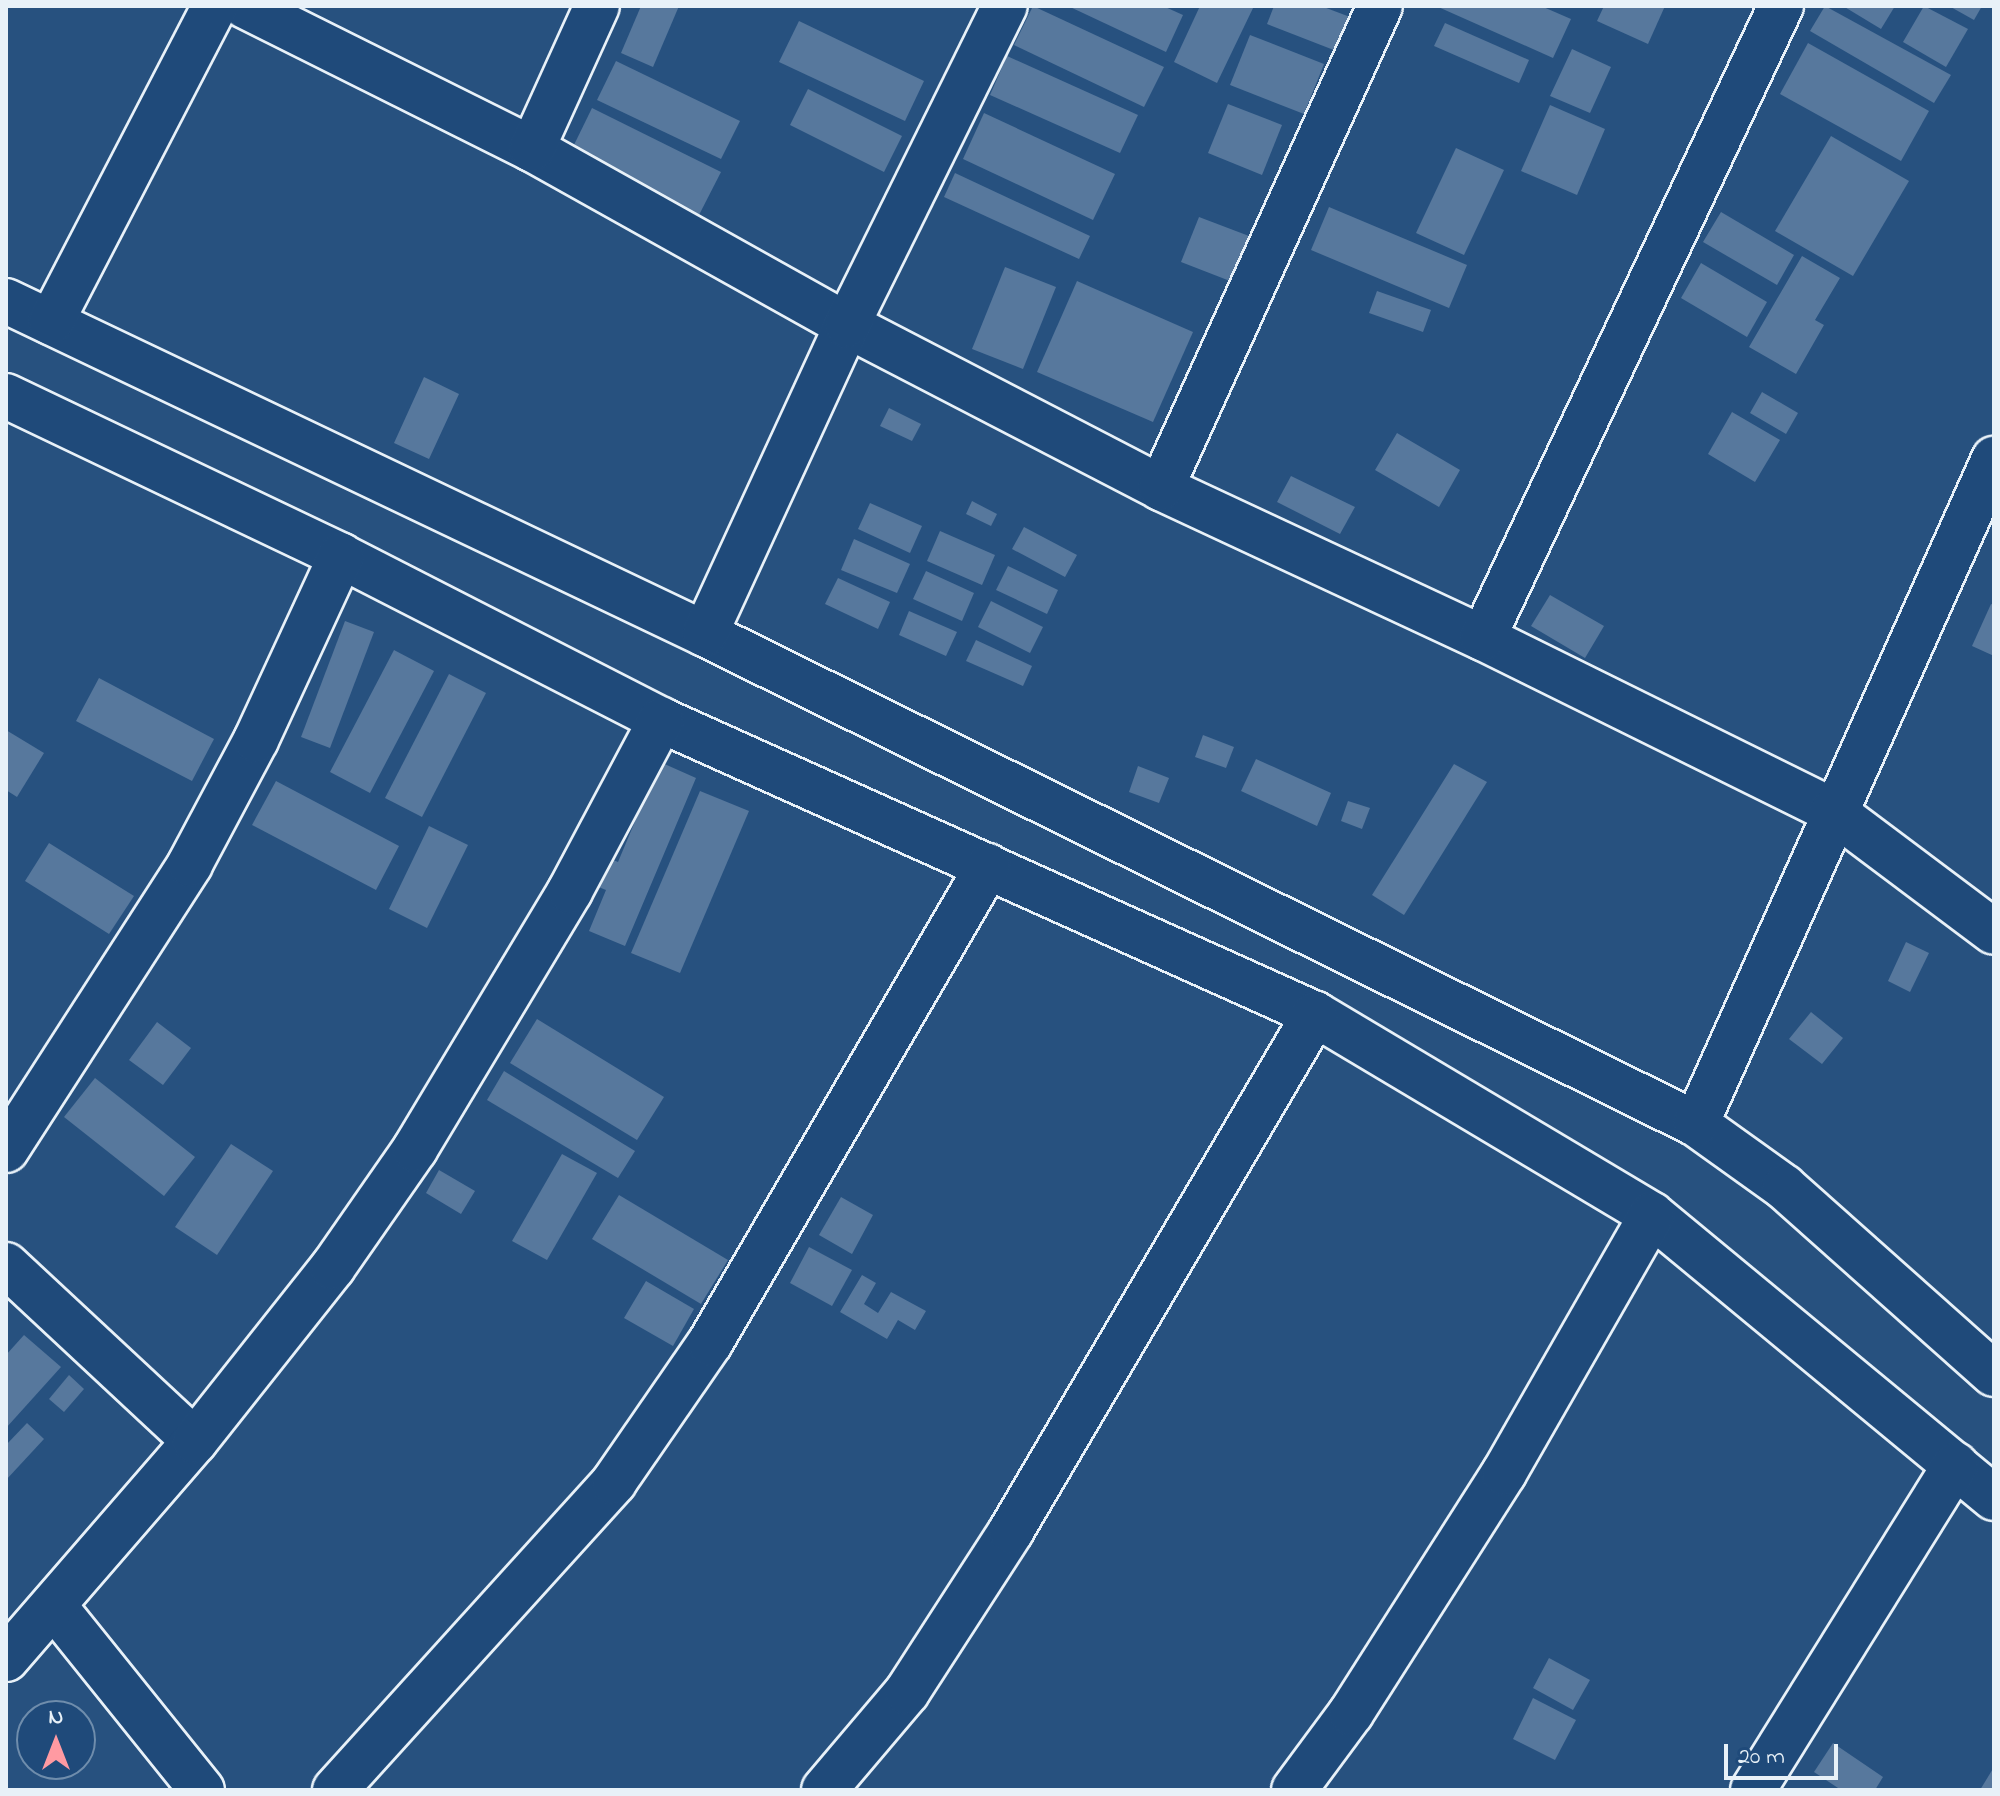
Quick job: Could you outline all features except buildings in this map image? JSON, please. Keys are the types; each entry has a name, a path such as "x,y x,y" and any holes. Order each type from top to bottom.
{"street":[{"path":"51,322 215,6"},
{"path":"245,6 532,149 847,325 1161,488 1483,638 1833,811 1994,932"},
{"path":"532,149 597,6"},
{"path":"705,634 847,325 1005,6"},
{"path":"1161,488 1380,6"},
{"path":"1483,638 1781,6"},
{"path":"6,301 705,634 1696,1124 1784,1187 1994,1374"},
{"path":"8,404 341,556 661,720 1315,1014 1652,1215 1994,1498"},
{"path":"1696,1124 1833,811 1994,459"},
{"path":"6,1150 190,864 256,740 341,556"},
{"path":"6,1659 195,1441 333,1267 415,1149 570,891 661,720"},
{"path":"335,1790 614,1482 710,1343 988,866"},
{"path":"824,1790 907,1692 1011,1531 1315,1014"},
{"path":"1294,1790 1351,1713 1504,1473 1652,1215"},
{"path":"6,1265 195,1441"},
{"path":"1753,1790 1955,1465"},
{"path":"54,1606 202,1790"}]}
